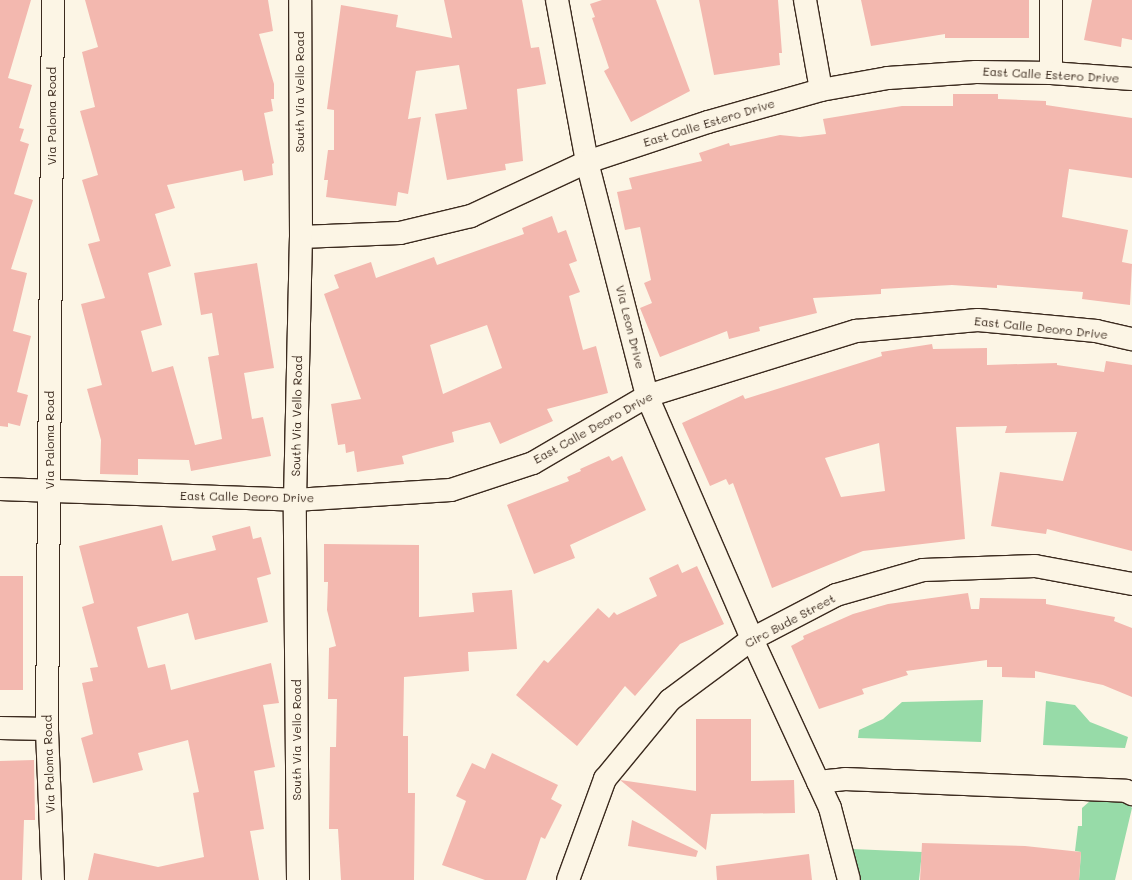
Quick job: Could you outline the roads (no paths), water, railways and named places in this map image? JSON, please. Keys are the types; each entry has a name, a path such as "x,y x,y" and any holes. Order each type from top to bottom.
{"lane":[{"name":"Via Paloma Road","path":"53,0 47,729 53,880"},
{"name":"South Via Vello Road","path":"298,880 296,500 301,237 300,0"},
{"name":"Via Leon Drive","path":"557,0 587,162 647,396 752,639 830,808 849,880"},
{"path":"805,0 821,90"},
{"path":"1051,0 1051,73"},
{"name":"East Calle Estero Drive","path":"301,237 400,233 471,216 587,162 708,122 821,90 888,78 976,72 1051,73 1132,79"},
{"name":"East Calle Deoro Drive","path":"0,489 296,500 451,490 533,462 647,396 856,330 978,320 1096,330 1132,339"},
{"name":"Circ Bude Street","path":"568,880 605,779 670,700 752,639 836,595 923,570 1035,566 1132,584"},
{"path":"0,728 47,729"},
{"path":"818,782 845,779 1118,791 1132,794"}]}
